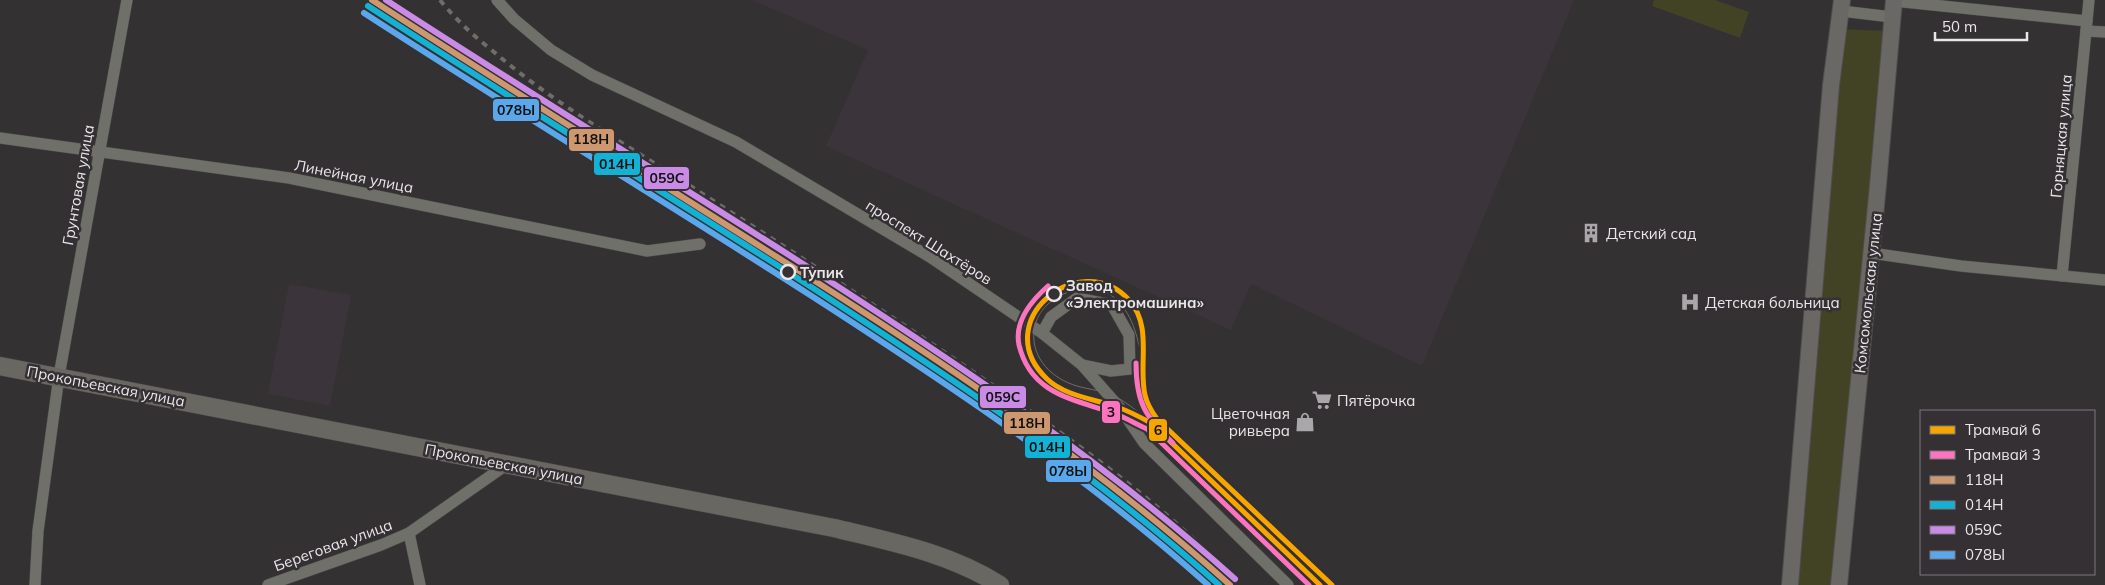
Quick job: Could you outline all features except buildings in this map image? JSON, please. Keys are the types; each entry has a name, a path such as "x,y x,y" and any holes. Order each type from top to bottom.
{"main road":[{"path":"1790,585 1831,85 1841,6"},
{"name":"Комсомольская улица","path":"1839,585 1893,6"},
{"name":"Прокопьевская улица","path":"0,366 834,528 930,551 986,576 1000,585"}],"street":[{"name":"Грунтовая улица","path":"34,585 38,531 59,376 127,0"},
{"name":"проспект Шахтёров","path":"497,0 514,19 551,50 592,76 736,142 930,257 1042,333 1082,365 1120,408 1144,442 1288,585"},
{"name":"Горняцкая улица","path":"2062,276 2089,0"},
{"path":"1841,6 1893,6 2086,26 2105,32"},
{"name":"Линейная улица","path":"0,138 290,178 647,251 700,244"},
{"path":"1871,253 1961,266 2105,280"},
{"path":"1042,333 1051,317 1077,298 1112,306 1129,334 1130,369 1111,371 1082,365"},
{"name":"Береговая улица","path":"268,585 382,545 409,532 506,465"},
{"path":"409,532 420,585"}],"shaded area":[{"path":"752,0 1574,0 1422,366 1251,284 1231,330 826,146 868,50"},
{"path":"289,284 351,295 330,406 268,394"}],"green space":[{"path":"1654,0 1715,0 1749,12 1740,38 1652,6"},
{"path":"1840,29 1886,31 1832,585 1797,585"}],"tram line":[{"name":"6","path":"1320,585 1151,423 1121,409 1071,393 1054,385 1047,379 1031,357 1028,335 1034,315 1047,298 1066,286 1087,282 1109,286 1129,300 1141,322 1143,334 1143,383 1147,402 1157,419 1332,585"},
{"name":"3","path":"1048,286 1025,312 1019,328 1019,345 1025,362 1033,375 1056,393 1116,414 1147,429 1309,585"},
{"path":"1143,363 1135,329 1128,314 1117,300 1106,293 1093,289 1080,289 1067,293 1045,307 1037,318 1034,331 1036,350 1040,359 1052,373 1068,383 1104,392 1119,399 1151,423"},
{"name":"3","path":"1136,363 1136,377 1140,399 1144,408 1155,425 1173,443"}],"railway":[{"path":"440,0 479,40 541,89 878,308 1088,452 1183,529 1241,585"}],"transit line":[{"name":"118Н","path":"372,0 829,290 1007,408 1121,493 1230,585"},
{"name":"059С","path":"386,0 814,271 978,379 1135,495 1235,579"},
{"name":"014Н","path":"368,6 805,283 966,389 1121,502 1219,585"},
{"name":"078Ы","path":"364,13 699,224 913,362 1064,468 1208,585"}],"place":[{"name":"Детский сад","path":"1591,233"},
{"name":"Тупик","path":"788,272"},
{"name":"Завод «Электромашина»","path":"1054,294"},
{"name":"Детская больница","path":"1690,302"},
{"name":"Пятёрочка","path":"1322,400"},
{"name":"Цветочная ривьера","path":"1305,422"}]}
